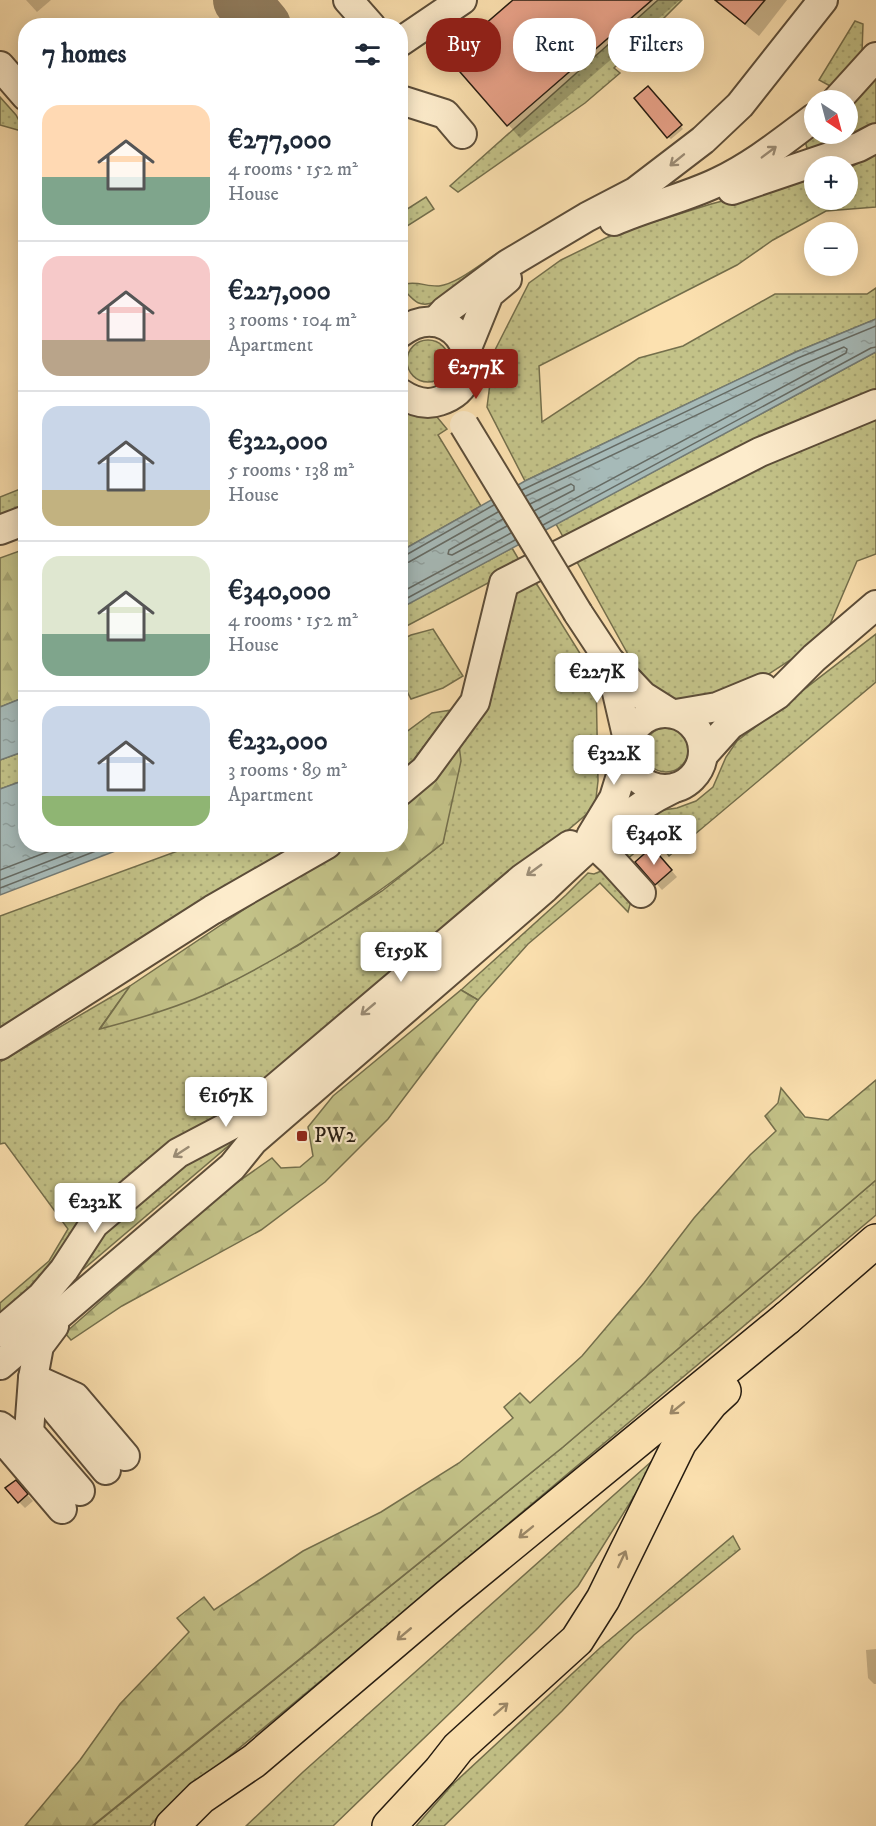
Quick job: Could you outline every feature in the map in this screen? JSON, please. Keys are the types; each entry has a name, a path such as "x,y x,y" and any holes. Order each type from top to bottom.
{"main road":[{"path":"172,1826 201,1797 254,1761 448,1596 787,1318 876,1241"},
{"path":"389,1826 458,1748 577,1640 603,1599 680,1442 711,1403 755,1364 787,1318"},
{"path":"365,1826 431,1762 458,1748"},
{"path":"200,1826 254,1761"}],"street":[{"path":"348,0 364,18"},
{"path":"408,37 462,0"},
{"path":"411,323 445,311 508,264 635,192 664,171 703,140 740,105 811,7"},
{"path":"846,90 876,57"},
{"path":"0,66 18,87"},
{"path":"408,102 445,114 462,134"},
{"path":"467,348 489,294 514,273 595,230 635,212 716,183 753,164 804,126"},
{"path":"635,212 698,202 859,147 876,138"},
{"path":"408,398 422,403 435,403 448,399 464,382 469,371 467,348 454,330 411,323"},
{"path":"448,399 609,660 644,696 673,714 688,720 697,730 704,754"},
{"path":"408,785 426,770 475,702 504,583 760,452 876,404"},
{"path":"0,530 18,523"},
{"path":"0,1332 41,1297 64,1270 94,1224 178,1153 233,1124 523,878 590,841 654,798 684,785 694,777 704,754 730,725 777,695 814,658 876,605"},
{"path":"0,1365 232,1167 253,1141 544,890 590,841 614,798 628,748 640,722 649,716 717,707 772,683 814,658"},
{"path":"609,660 628,748 630,768 643,782 660,790 672,789"},
{"path":"590,841 641,893"},
{"path":"0,1045 212,910 313,852"},
{"path":"0,1347 220,1157 253,1141"},
{"path":"68,1308 39,1346 33,1378 57,1411 89,1485"},
{"path":"0,1428 89,1485"},
{"path":"0,1442 2,1456 89,1485"}],"green space":[{"path":"658,0 682,0 664,18 638,18"},
{"path":"855,21 863,24 862,53 832,87 819,80"},
{"path":"608,45 608,72 620,73 585,103 458,192 450,186 577,72 596,72 596,55"},
{"path":"876,74 876,124 858,135 858,94"},
{"path":"0,97 16,115 18,130 0,125"},
{"path":"806,144 845,144 843,145 808,153"},
{"path":"876,152 876,207 858,208 858,163"},
{"path":"804,180 804,210 838,210 826,211 804,222 737,265 539,366 542,422 639,358 683,346 775,294 867,294 876,288 876,319 796,352 525,481 487,407 494,352 529,283 561,260 612,235 711,204"},
{"path":"426,197 434,209 408,226 408,209"},
{"path":"499,252 499,260 435,302 421,304 408,294 408,284 439,286 462,277"},
{"path":"428,340 436,342 443,346 449,361 447,369 443,376 436,380 428,382 420,380 413,376 409,369 409,353 413,346 420,342"},
{"path":"876,352 876,554 857,561 828,629 792,659 758,681 705,700 674,699 653,689 640,676 556,524"},
{"path":"408,410 415,414 437,417 447,429 438,435 481,506 408,547"},
{"path":"18,490 18,511 0,519 0,497"},
{"path":"512,548 522,565 408,625 408,604"},
{"path":"18,552 18,700 0,707 0,558"},
{"path":"531,575 596,679 598,781 595,807 259,1093 0,1324 0,1303 49,1261 68,1229 5,1143 0,1144 0,1062 130,986 100,1028 219,988 297,946 382,891 443,843 459,745 492,694 504,609 514,591"},
{"path":"433,629 463,676 443,688 411,699 408,693 408,636"},
{"path":"876,634 876,682 669,856 654,837 626,860 617,847 656,811 677,808 696,801 713,787 726,757 737,741"},
{"path":"451,710 408,768 408,731 432,713"},
{"path":"666,728 675,729 682,734 687,741 687,759 682,766 675,771 666,772 657,771 650,766 645,759 644,750 645,741 650,734 657,729"},
{"path":"459,745 461,761 443,843 336,921 250,972 177,1006 100,1029 130,986 330,852 408,852 408,796"},
{"path":"18,754 18,783 0,789 0,760"},
{"path":"175,852 289,852 0,1030 0,916"},
{"path":"606,869 631,901 628,912 600,883 528,944 478,1000 461,990 588,873 594,874"},
{"path":"534,886 59,1290 98,1230"},
{"path":"461,990 478,1000 388,1119 325,1182 261,1230 122,1306 71,1340 65,1333 225,1191 272,1158 281,1168 300,1167 313,1156 308,1127 333,1096"},
{"path":"876,1080 876,1180 563,1447 92,1826 25,1826 80,1760 120,1704 189,1632 177,1618 204,1597 214,1610 303,1551 381,1512 459,1463 513,1418 504,1407 520,1393 530,1403 582,1356 644,1283 694,1218 750,1155 776,1131 765,1116 778,1103 781,1088 805,1117 828,1120"},
{"path":"876,1180 876,1215 162,1812 150,1826 93,1826 563,1447"},
{"path":"661,1453 578,1586 537,1629 333,1826 246,1826 303,1772"},
{"path":"733,1536 740,1549 634,1635 562,1711 444,1826 416,1826 452,1785 601,1647"}],"water":[{"path":"876,319 876,352 408,604 408,547 525,481 796,352"},
{"path":"18,700 18,754 0,760 0,707"},
{"path":"18,783 18,852 113,852 0,895 0,789"}],"building":[{"path":"513,0 652,0 631,18 608,18 608,38 596,49 596,18 513,18 513,72 569,72 507,126 460,72 501,72 501,18 492,18"},
{"path":"715,0 765,0 745,24"},
{"path":"648,86 682,125 667,138 634,98"},
{"path":"652,847 672,870 655,885 635,862"},
{"path":"16,1480 28,1494 18,1503 5,1488"}],"taxiway":[{"path":"241,0 256,18"}],"place":[{"name":"PW2","path":"302,1136"}]}
